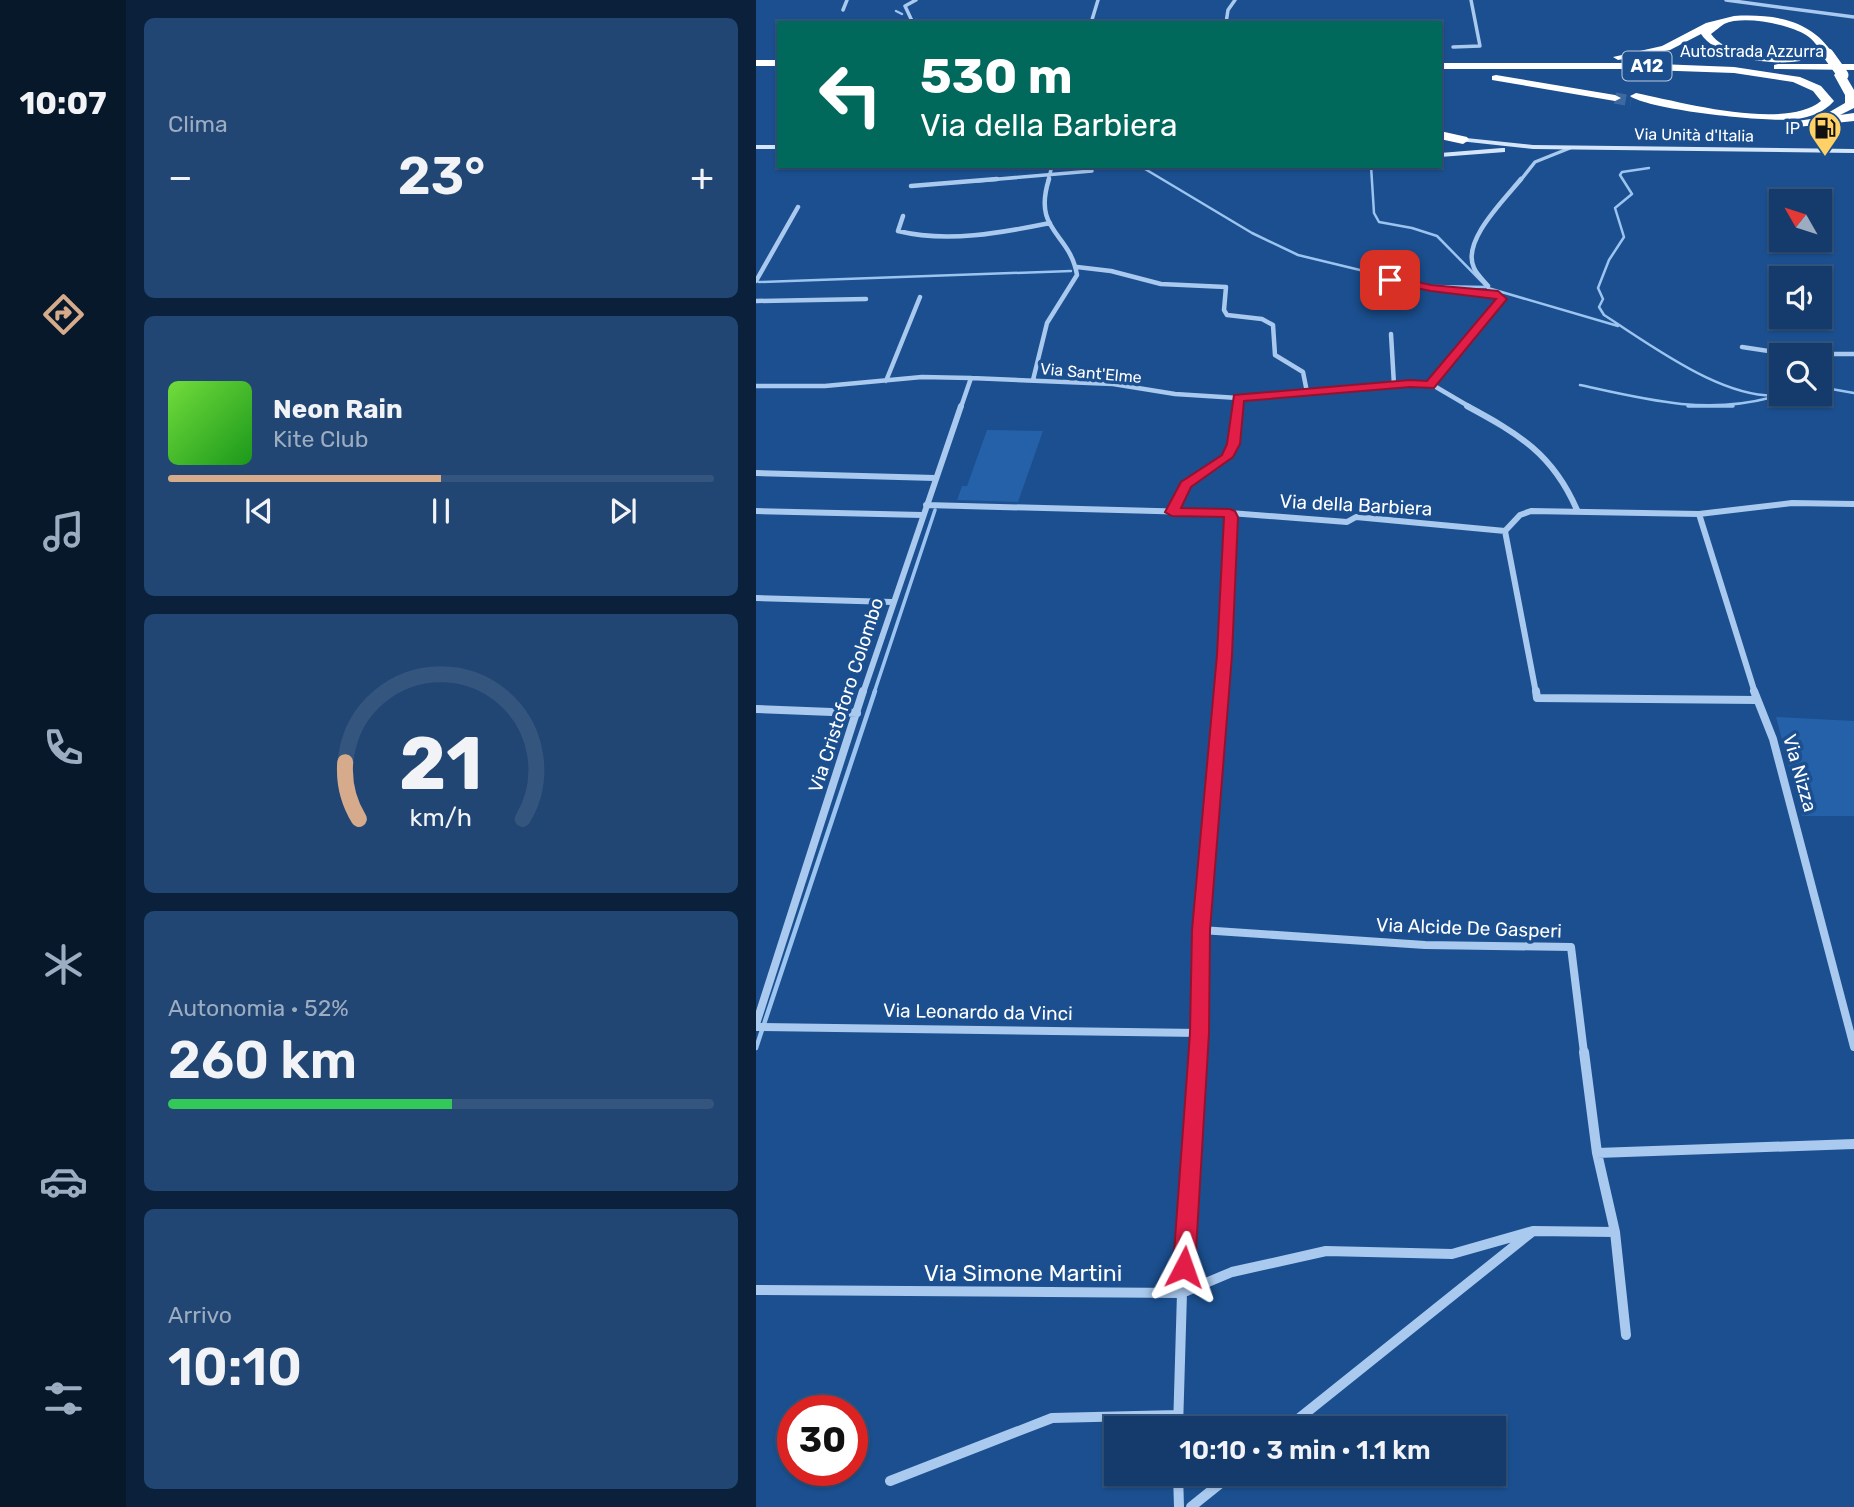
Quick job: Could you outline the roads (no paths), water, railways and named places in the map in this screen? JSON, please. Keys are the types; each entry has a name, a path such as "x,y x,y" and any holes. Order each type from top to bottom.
{"highway":[{"path":"1501,62 1594,59 1638,54 1683,42 1712,24 1744,20 1774,22 1800,28 1814,36 1854,92"},
{"path":"1826,54 1806,32 1778,23 1726,23 1711,27 1705,33 1713,44 1744,53 1854,64"},
{"path":"756,64 777,64"},
{"name":"Autostrada Azzurra","path":"1442,64 1854,64"},
{"name":"Autostrada Azzurra","path":"1442,64 1854,64"},
{"path":"1622,66 1726,70 1778,76 1816,87 1825,94 1828,102 1819,110 1798,116 1733,116"},
{"path":"1733,116 1789,120 1835,114 1847,108 1852,100 1841,75"},
{"path":"1442,78 1493,77 1776,122 1838,116 1854,106"},
{"path":"1733,116 1791,124 1854,117"},
{"path":"1442,137 1463,140"}],"main road":[{"name":"Via Unità d'Italia","path":"1442,138 1455,147 1451,152 1442,154"},
{"name":"Via Unità d'Italia","path":"1463,140 1533,147 1854,151"},
{"path":"756,147 777,147"},
{"name":"Via Unità d'Italia","path":"1442,155 1533,147"}],"street":[{"path":"843,10 848,0"},
{"path":"912,21 905,6 916,0"},
{"path":"1092,21 1098,0"},
{"path":"1226,21 1228,9 1235,0"},
{"path":"1453,47 1480,46 1471,0"},
{"path":"1726,0 1854,17"},
{"path":"1488,286 1474,268 1472,258 1477,234 1535,162 1570,148"},
{"path":"911,186 1051,170 1092,171"},
{"path":"1033,380 1045,329 1077,275 1077,267 1042,205 1051,170"},
{"path":"756,281 798,207"},
{"path":"902,216 898,231 908,235 971,234 1050,223"},
{"path":"1077,267 1111,271 1161,284 1226,287 1224,310 1227,315 1236,318 1258,316 1273,325 1275,355 1303,372 1307,392"},
{"path":"1390,280 1431,288 1498,294 1502,299 1427,384 1525,438 1563,477 1577,510"},
{"path":"886,381 920,297"},
{"path":"756,302 866,299"},
{"path":"1391,334 1394,385"},
{"path":"1742,347 1789,354 1854,354"},
{"name":"Via Sant'Elme","path":"756,386 790,387 922,377 971,378 1113,384 1175,394 1238,398 1427,384"},
{"name":"Via Cristoforo Colombo","path":"756,1026 892,602 971,378"},
{"path":"1172,512 1186,485 1227,457 1234,444 1238,398"},
{"path":"756,473 936,478"},
{"path":"1757,700 1537,698 1505,531 1520,515 1531,511 1699,514 1792,503 1854,504"},
{"name":"Via della Barbiera","path":"926,505 1230,513 1347,522 1356,517 1505,531"},
{"path":"756,511 922,515"},
{"path":"890,1481 1052,1418 1178,1415 1182,1293 1200,1033 1201,930 1224,655 1230,513"},
{"name":"Via Nizza","path":"1699,514 1757,700 1773,738 1854,1047"},
{"path":"756,598 892,602"},
{"path":"756,709 857,713"},
{"name":"Via Alcide De Gasperi","path":"1201,930 1425,945 1571,947 1597,1153"},
{"name":"Via Leonardo da Vinci","path":"756,1026 1200,1033"},
{"path":"1626,1335 1615,1232 1597,1153 1854,1144"},
{"path":"1302,1416 1533,1231 1615,1232"},
{"name":"Via Simone Martini","path":"756,1290 1182,1293 1232,1272 1326,1251 1452,1254 1533,1231"},
{"path":"1178,1486 1179,1507"},
{"path":"1191,1507 1217,1486"}],"waterway":[{"path":"896,11 902,14"},
{"path":"1143,168 1252,233 1298,255 1393,278"},
{"path":"1371,168 1374,213 1379,222 1437,236 1488,288 1618,326"},
{"path":"1649,168 1622,172 1620,175 1632,194 1615,208 1624,237 1609,260 1598,288 1603,299 1599,307 1604,315 1692,370 1742,391 1769,395"},
{"path":"759,282 1071,271"},
{"path":"1432,286 1486,287"},
{"path":"1580,385 1651,400 1698,405 1745,403 1769,398"},
{"path":"1832,389 1854,393"},
{"path":"1688,406 1733,406"},
{"path":"874,693 935,510"},
{"path":"756,1048 875,691"}],"tunnel":[{"path":"1615,98 1631,101"}],"place":[{"name":"IP","path":"1825,158"}]}
